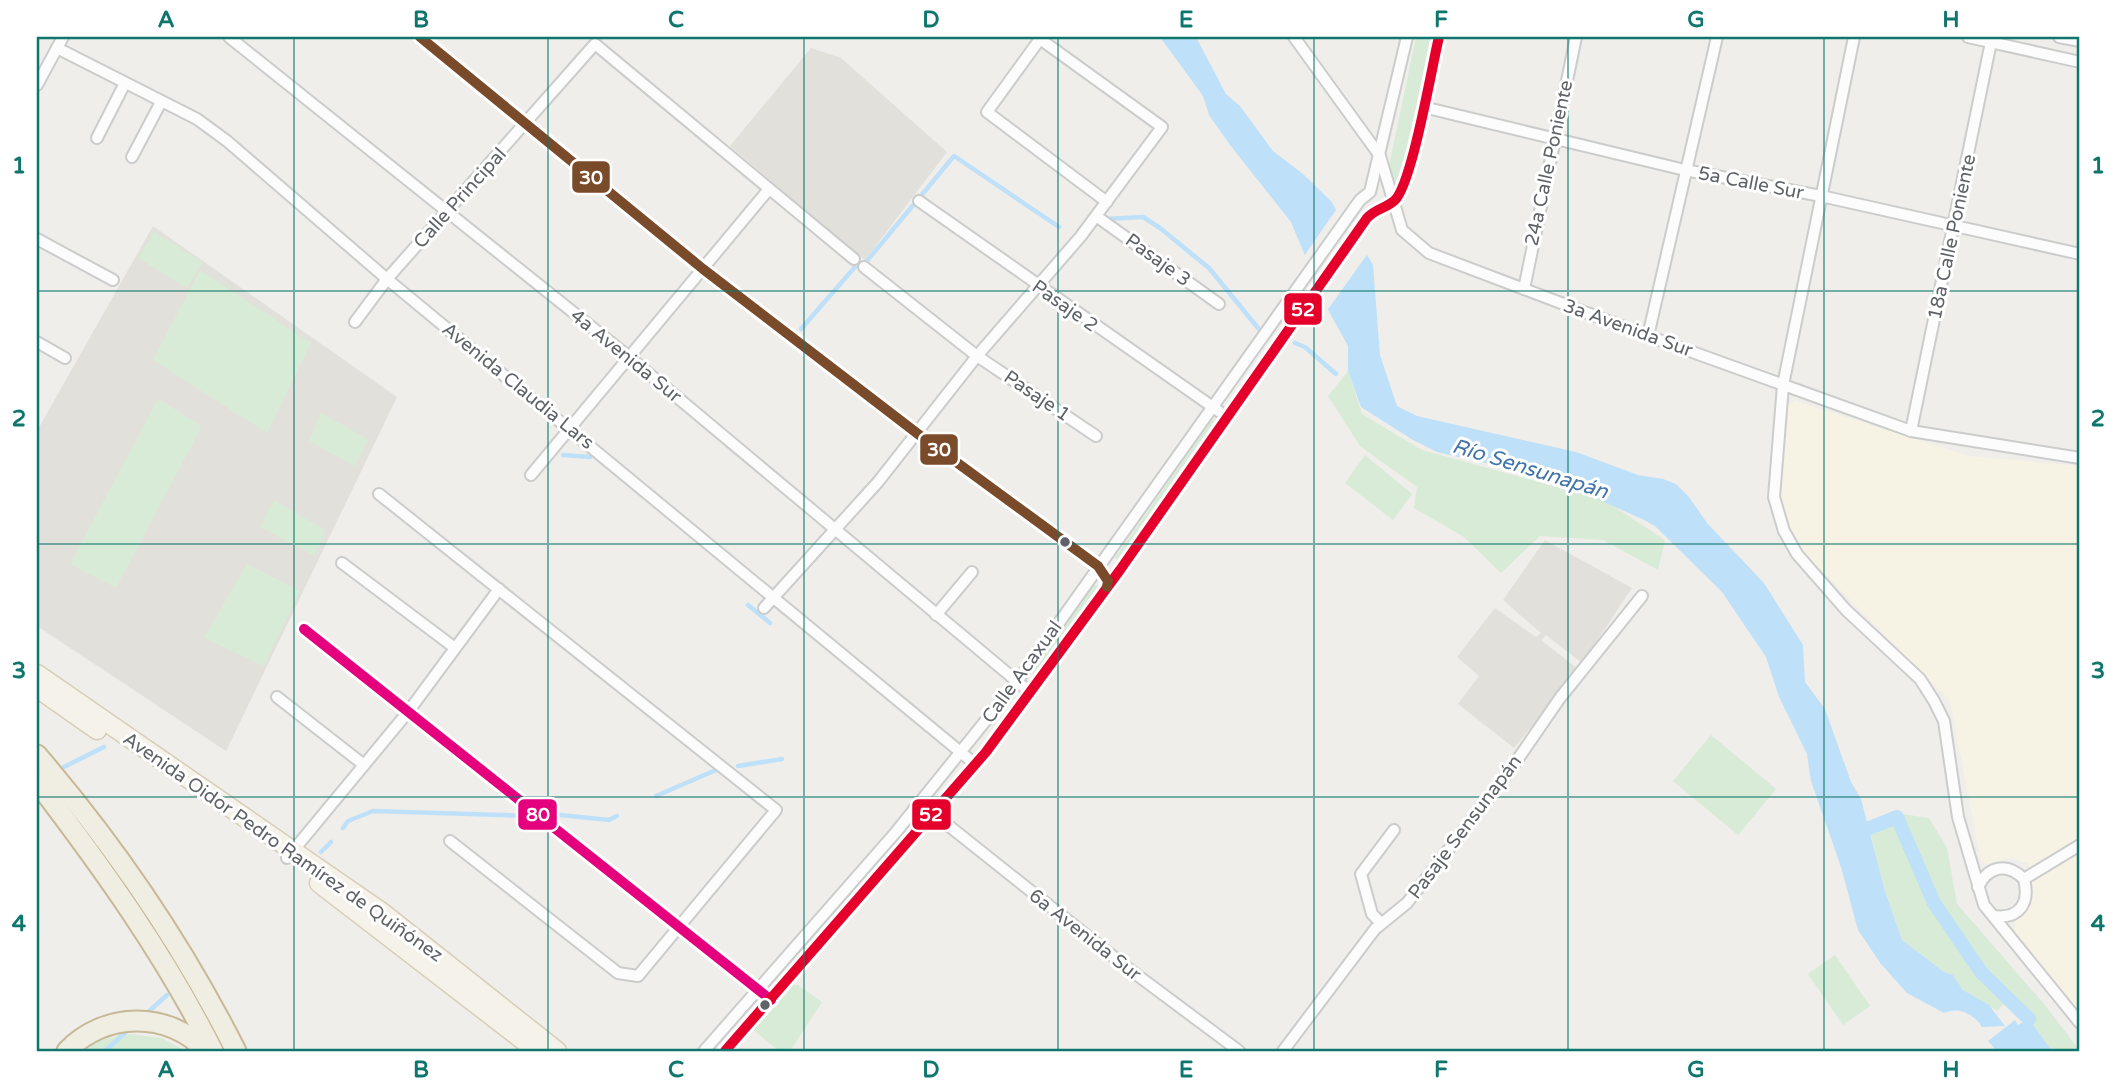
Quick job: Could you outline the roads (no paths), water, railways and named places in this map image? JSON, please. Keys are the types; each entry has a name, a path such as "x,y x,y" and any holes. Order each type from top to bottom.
{"highway":[{"path":"37,755 113,850 167,929 236,1051"},
{"path":"37,782 90,852 151,942 213,1051"},
{"path":"67,1051 88,1032 111,1023 131,1020 171,1028 206,1051"}],"main road":[{"name":"Avenida Oidor Pedro Ramírez de Quiñónez","path":"37,674 290,855 383,913 557,1051"},
{"path":"37,688 290,855 537,1051"}],"street":[{"path":"37,85 63,37"},
{"path":"420,37 703,269 918,434 1098,566 1108,581 1107,587"},
{"name":"3a Avenida Sur","path":"1294,37 1380,156 1402,230 1420,247 1437,257 1911,430 2080,458"},
{"path":"1380,156 1407,37"},
{"path":"1394,202 1407,176 1439,37"},
{"name":"24a Calle Poniente","path":"1524,289 1576,37"},
{"path":"1648,336 1717,37"},
{"path":"1854,37 1783,384 1774,498 1784,531 1797,554 1920,679 1934,701 1944,721 1958,817 1984,905 2080,1023"},
{"path":"1968,37 2080,62"},
{"path":"2059,37 2080,41"},
{"name":"4a Avenida Sur","path":"237,38 629,358 1031,694"},
{"path":"764,608 918,434 977,356 1096,216 1107,202 1162,127 1040,39 987,112 1107,202"},
{"name":"18a Calle Poniente","path":"1911,430 1992,42"},
{"name":"Calle Principal","path":"355,322 387,279 595,44 769,189"},
{"name":"Avenida Claudia Lars","path":"57,48 197,118 227,141 387,279 775,596 975,764"},
{"path":"97,138 125,83"},
{"path":"132,157 161,102"},
{"name":"5a Calle Sur","path":"1423,107 1685,170 1821,196 2080,254"},
{"name":"Calle Acaxual","path":"704,1051 962,753 1016,683 1360,200 1370,191 1380,156"},
{"path":"531,475 769,189 854,259"},
{"name":"Pasaje 2","path":"919,201 1213,409"},
{"name":"Calle Acaxual","path":"725,1051 934,814 1031,694 1367,218 1373,211 1394,202"},
{"name":"Pasaje 3","path":"1096,216 1219,304"},
{"path":"37,239 113,280"},
{"name":"Pasaje 1","path":"864,267 977,356 1096,436"},
{"path":"37,342 65,358"},
{"path":"1213,409 1227,417"},
{"path":"379,494 776,810 638,976 623,976 450,841"},
{"path":"342,563 455,648"},
{"path":"1098,566 1115,572 1120,570"},
{"path":"936,615 972,572"},
{"path":"290,855 408,712 499,589"},
{"name":"Pasaje Sensunapán","path":"1283,1051 1381,923 1406,903 1511,769 1560,698 1642,596"},
{"path":"304,629 771,1000"},
{"path":"276,697 364,765"},
{"path":"926,795 934,814"},
{"path":"914,809 924,808 934,814"},
{"name":"6a Avenida Sur","path":"934,814 1125,966 1239,1051"},
{"path":"1381,923 1372,914 1361,874 1394,830"},
{"path":"2024,879 2080,845"},
{"path":"1978,887 1983,876 1993,869 2005,867 2024,879 2028,892 2025,904 2017,913 2006,917 1994,916"}],"water":[{"name":"Río Sensunapán","path":"1160,37 1196,37 1226,94 1240,106 1273,151 1303,174 1331,201 1361,253 1367,255 1373,265 1380,355 1397,406 1417,416 1576,452 1638,475 1676,484 1707,523 1764,583 1803,645 1805,682 1825,709 1851,782 1861,799 1885,891 1902,940 1944,972 1953,975 1963,990 1989,1005 2005,1026 1982,1027 1966,1012 1955,1010 1944,1013 1907,993 1881,964 1858,930 1841,867 1811,781 1807,754 1779,697 1766,657 1722,592 1655,526 1551,478 1437,452 1361,407 1348,371 1348,346 1327,308 1291,222 1230,145 1209,115 1203,96"},
{"path":"2029,1019 2052,1051 1997,1051 1988,1041 2015,1020 2018,1025"}],"waterway":[{"path":"866,262 954,156 1059,227"},
{"path":"1106,219 1143,217 1160,228 1209,268 1258,328"},
{"path":"801,329 855,267"},
{"path":"1295,343 1305,347 1336,374"},
{"path":"563,455 590,457"},
{"path":"748,605 770,623"},
{"path":"64,767 104,747"},
{"path":"738,766 782,759"},
{"path":"656,796 716,770"},
{"path":"343,828 348,821 373,811 533,816"},
{"path":"560,815 609,820 617,816"},
{"path":"1852,835 1897,817 1934,903 1981,972 2029,1019"},
{"path":"321,852 331,842"},
{"path":"147,1013 167,995"},
{"path":"105,1051 130,1028"}]}
